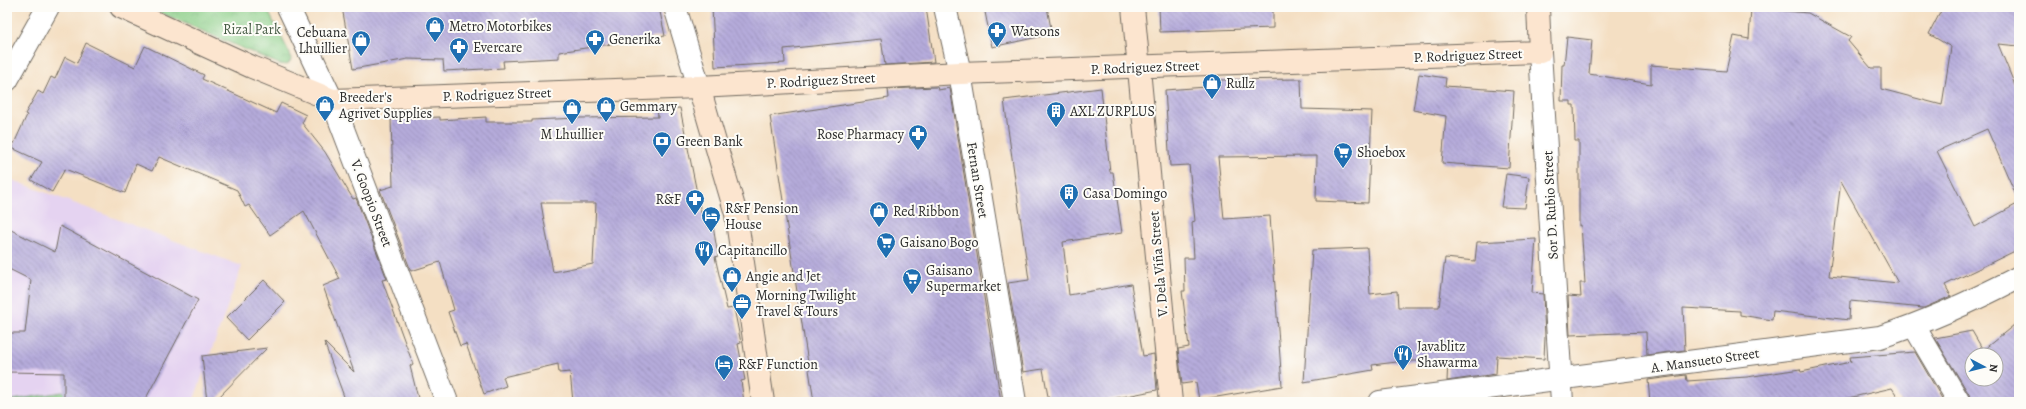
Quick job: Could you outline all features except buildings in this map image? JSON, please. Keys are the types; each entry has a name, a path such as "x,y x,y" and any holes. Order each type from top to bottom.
{"main road":[{"name":"P. Rodriguez Street","path":"121,7 252,67 332,100 699,87 960,73 1140,68 1540,52"},
{"name":"V. Dela Viña Street","path":"1133,7 1171,402"},
{"name":"Sor D. Rubio Street","path":"1538,7 1540,52"},
{"path":"699,87 736,214 763,402"}],"street":[{"path":"7,80 48,7"},
{"name":"V. Goopio Street","path":"288,7 332,100 448,402"},
{"path":"675,7 699,87"},
{"name":"Fernan Street","path":"945,7 960,73 1015,402"},
{"name":"Sor D. Rubio Street","path":"1540,52 1562,402"},
{"name":"A. Mansueto Street","path":"1380,402 1880,336 1914,326 1973,302 2019,277"},
{"path":"1914,326 1959,402"}],"shaded area":[{"path":"7,178 242,266 193,402 7,402"}],"green space":[{"name":"Rizal Park","path":"147,7 266,7 290,54 291,60 287,65 279,64"},
{"path":"69,391 70,402 7,402 7,401"}],"place":[{"name":"Metro Motorbikes","path":"435,43"},
{"name":"Watsons","path":"997,48"},
{"name":"Generika","path":"595,56"},
{"name":"Cebuana Lhuillier","path":"361,57"},
{"name":"Evercare","path":"459,64"},
{"name":"Rullz","path":"1212,100"},
{"name":"Breeder's Agrivet Supplies","path":"325,122"},
{"name":"Gemmary","path":"606,123"},
{"name":"M Lhuillier","path":"572,125"},
{"name":"AXL ZURPLUS","path":"1056,128"},
{"name":"Rose Pharmacy","path":"918,151"},
{"name":"Green Bank","path":"662,158"},
{"name":"Shoebox","path":"1343,169"},
{"name":"Casa Domingo","path":"1069,210"},
{"name":"R&F","path":"695,216"},
{"name":"Red Ribbon","path":"879,228"},
{"name":"R&F Pension House","path":"711,233"},
{"name":"Gaisano Bogo","path":"886,259"},
{"name":"Capitancillo","path":"704,267"},
{"name":"Angie and Jet","path":"732,293"},
{"name":"Gaisano Supermarket","path":"912,295"},
{"name":"Morning Twilight Travel & Tours","path":"742,320"},
{"name":"Javablitz Shawarma","path":"1403,371"},
{"name":"R&F Function","path":"724,381"}]}
